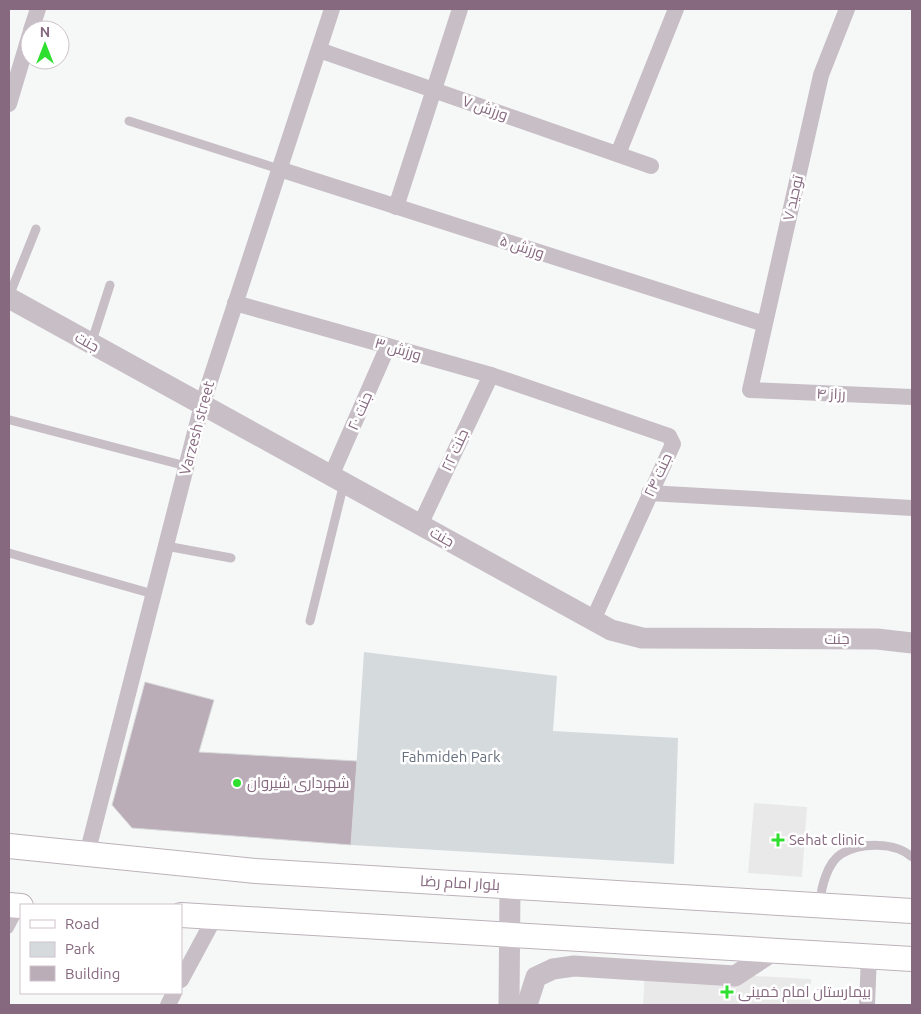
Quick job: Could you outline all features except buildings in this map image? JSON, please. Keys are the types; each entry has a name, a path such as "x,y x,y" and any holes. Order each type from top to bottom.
{"main road":[{"name":"بلوار امام رضا","path":"9,846 256,871 912,911"},
{"path":"182,915 912,959"}],"street":[{"name":"Varzesh street","path":"87,854 202,405 332,9"},
{"path":"396,207 460,9"},
{"path":"618,154 676,9"},
{"name":"توحید ۷","path":"750,390 821,74 847,9"},
{"name":"ورزش ۷","path":"319,50 650,166"},
{"path":"9,104 20,67"},
{"name":"ورزش ۵","path":"279,169 764,324"},
{"name":"جنت","path":"9,297 611,630 642,638 877,639 912,642"},
{"name":"ورزش ۳","path":"235,303 491,375 560,398"},
{"name":"جنت ۲۰","path":"338,480 388,346"},
{"name":"جنت ۲۲","path":"420,525 491,375"},
{"name":"رزاز ۴","path":"750,390 912,397"},
{"name":"جنت ۲۴","path":"560,398 669,436 673,444 649,493 593,620"},
{"path":"649,493 912,508"},
{"path":"508,1005 510,886"},
{"path":"182,978 215,917"},
{"path":"527,1005 536,977 553,969 574,966 735,976 773,951"},
{"path":"867,1005 869,956"}],"lane":[{"path":"129,121 279,169"},
{"path":"9,297 36,229"},
{"path":"91,344 110,285"},
{"path":"10,420 186,466"},
{"path":"310,621 338,480"},
{"path":"166,546 231,558"},
{"path":"9,553 153,594"},
{"path":"820,904 821,892 830,867 840,855 858,848 883,845 912,857"},
{"path":"9,929 20,908"}],"shaded area":[{"name":"Sehat clinic","path":"754,803 807,807 802,877 748,873"},
{"name":"بیمارستان امام خمینی","path":"645,970 811,979 810,1005 643,1005"}],"green space":[{"name":"Fahmideh Park","path":"364,652 557,676 553,731 678,738 674,864 351,845"}],"place":[{"name":"شهرداری شیروان","path":"237,783"},
{"name":"Sehat clinic","path":"778,840"},
{"name":"بیمارستان امام خمینی","path":"727,992"}]}
